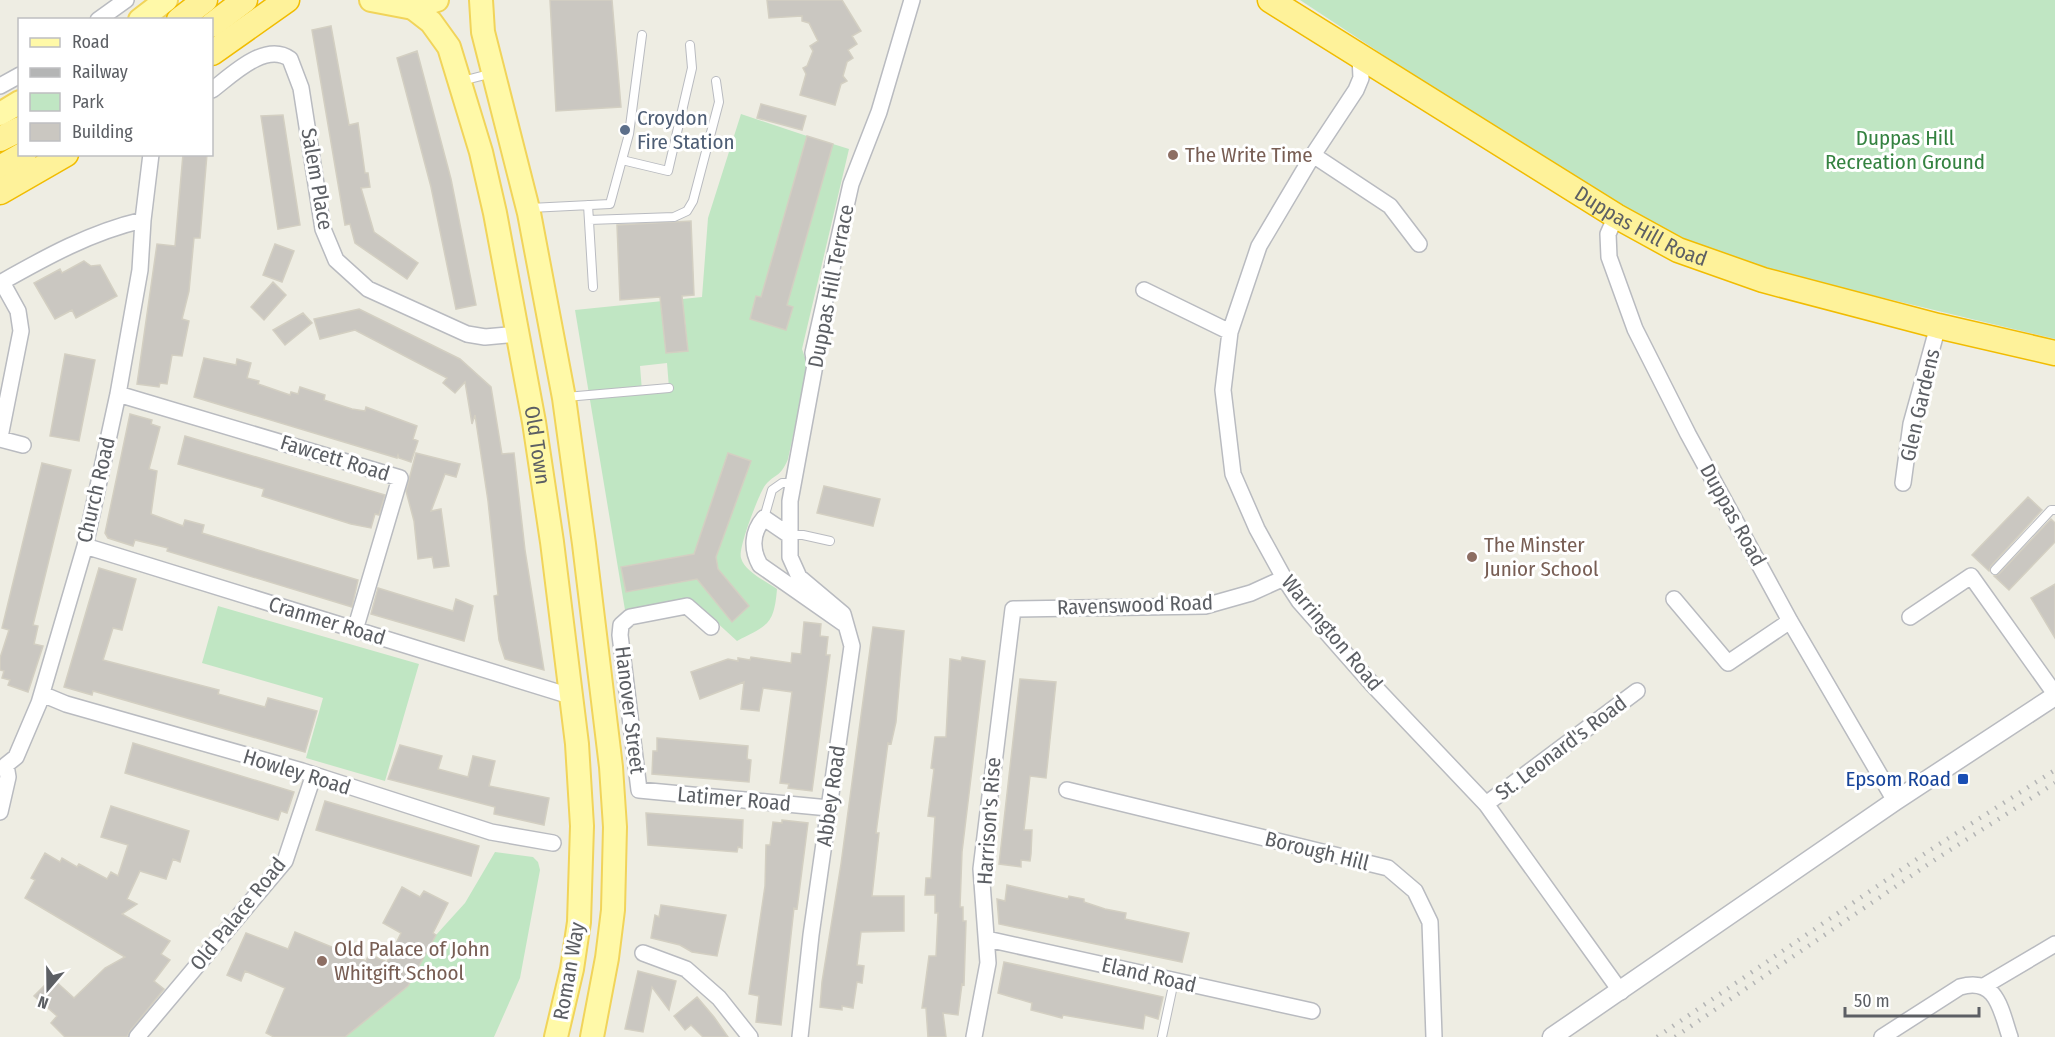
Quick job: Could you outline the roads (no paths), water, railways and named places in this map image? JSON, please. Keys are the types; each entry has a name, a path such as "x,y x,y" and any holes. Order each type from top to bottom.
{"highway":[{"path":"182,18 205,0"},
{"path":"213,24 245,0"},
{"path":"213,52 286,0"},
{"name":"Duppas Hill Road","path":"1270,0 1616,216 1678,250 1763,280 1938,327 2055,353"},
{"path":"0,139 18,130"},
{"path":"0,168 21,156"},
{"path":"0,192 63,156"}],"main road":[{"path":"143,18 166,0"},
{"path":"371,0 413,8 438,0"},
{"name":"Old Town","path":"481,0 483,32 528,208 564,398 585,544 611,767 615,827 613,910"},
{"name":"Old Town","path":"413,8 442,35 462,81 495,213 518,334 552,542 570,696 582,826 580,904"},
{"path":"0,114 18,103"},
{"name":"Roman Way","path":"556,1037 572,969 580,904"},
{"name":"Roman Way","path":"592,1037 613,910"}],"street":[{"path":"101,18 126,0"},
{"name":"Duppas Hill Terrace","path":"799,577 790,557 789,535 793,483 815,365 813,353 851,184 873,130 912,0"},
{"name":"Salem Place","path":"213,89 258,58 274,54 290,59 302,88 323,229 342,267 368,289 467,334 485,337 518,334"},
{"name":"Warrington Road","path":"1360,56 1361,78 1356,90 1259,246 1230,332 1223,390 1233,474 1257,529 1284,578 1328,635 1486,804 1621,992"},
{"path":"0,86 18,76"},
{"name":"Church Road","path":"0,812 8,777 3,762 16,757 27,737 42,694 85,546 118,394 140,270 151,156"},
{"path":"1313,156 1390,206 1419,244"},
{"name":"Duppas Road","path":"1616,216 1608,234 1608,257 1635,329 1688,434 1791,621 1895,801"},
{"path":"23,445 0,438 21,331 18,311 1,283 56,252 107,230 143,220"},
{"path":"1144,290 1230,332"},
{"name":"Glen Gardens","path":"1903,483 1911,424 1938,327"},
{"name":"Fawcett Road","path":"118,394 400,478 355,630"},
{"path":"789,535 764,518 754,542 753,551 760,565 846,625"},
{"name":"Cranmer Road","path":"85,546 570,696"},
{"path":"1552,1037 1621,992 1895,801 2055,695 1971,576 1910,617"},
{"name":"Abbey Road","path":"799,577 830,600 843,614 852,646 811,935 800,1037"},
{"name":"Ravenswood Road","path":"1017,608 1206,606 1251,593 1284,578"},
{"path":"1674,599 1728,663 1791,621"},
{"name":"Hanover Street","path":"639,790 634,726 620,635 621,625 630,617 687,606 711,627"},
{"name":"Harrison's Rise","path":"974,1037 987,982 987,939 981,869 1012,611 1017,608"},
{"name":"St. Leonard's Road","path":"1486,804 1636,692"},
{"name":"Howley Road","path":"42,694 66,704 491,832 553,843"},
{"name":"Old Palace Road","path":"137,1037 285,861 313,777"},
{"name":"Latimer Road","path":"639,790 830,808"},
{"name":"Borough Hill","path":"1067,790 1388,868 1416,891 1430,922 1434,1037"},
{"name":"Eland Road","path":"987,939 1312,1011"},
{"path":"1882,1037 1938,1001 1968,985 1984,986 2055,944"},
{"path":"643,953 686,969 719,998 750,1037"},
{"path":"1984,986 1996,997 2010,1037"}],"lane":[{"path":"528,208 610,204 628,134 642,35"},
{"path":"622,160 668,171 692,68 690,45"},
{"path":"462,81 494,73"},
{"path":"589,220 674,217 687,211 693,201 719,102 716,81"},
{"path":"588,205 593,287"},
{"path":"564,398 669,388"},
{"path":"764,518 771,490 782,483 793,483"},
{"path":"1995,570 2051,510 2055,510"},
{"path":"789,535 803,535 830,541"},
{"path":"1162,1037 1174,981"}],"railway":[{"path":"1657,1037 1930,850 2055,770"},
{"path":"1675,1037 1936,859 2055,783"}],"place":[{"name":"Croydon Fire Station","path":"625,130"},
{"name":"The Write Time","path":"1173,155"},
{"name":"The Minster Junior School","path":"1472,557"},
{"name":"Epsom Road","path":"1963,779"},
{"name":"Old Palace of John Whitgift School","path":"322,961"}],"park label":[{"name":"Duppas Hill Recreation Ground","path":"1905,150"}]}
